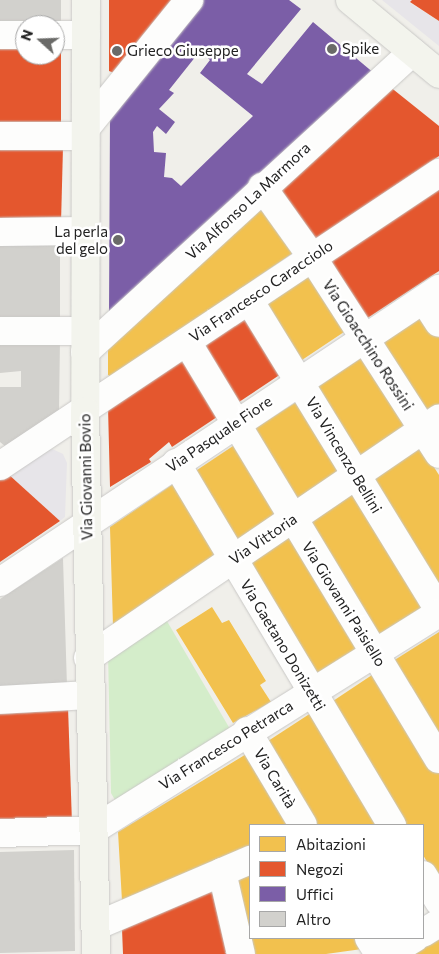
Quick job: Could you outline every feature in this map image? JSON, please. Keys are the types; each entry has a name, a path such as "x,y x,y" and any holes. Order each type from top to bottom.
{"street":[{"name":"Via Giovanni Bovio","path":"86,0 84,231 86,523 96,954"},
{"path":"0,136 85,132 189,0"},
{"path":"350,0 439,74"},
{"path":"0,35 15,35"},
{"path":"65,35 86,35"},
{"name":"Via Alfonso La Marmora","path":"85,341 262,187 412,52"},
{"name":"Via Francesco Caracciolo","path":"1,463 85,411 439,173"},
{"name":"Via Gioacchino Rossini","path":"262,187 312,257 363,339 431,425 439,454"},
{"path":"0,232 84,231"},
{"path":"431,295 439,323"},
{"name":"Via Pasquale Fiore","path":"0,582 234,423 431,295"},
{"name":"Via Vincenzo Bellini","path":"249,300 439,612"},
{"path":"0,331 85,341"},
{"name":"Via Giovanni Paisiello","path":"187,342 292,519 439,759"},
{"name":"Via Vittoria","path":"88,658 431,425"},
{"name":"Via Gaetano Donizetti","path":"176,463 391,824"},
{"name":"Via Francesco Petrarca","path":"93,830 247,730 439,612"},
{"path":"0,700 89,695"},
{"name":"Via Carità","path":"247,730 302,824"},
{"path":"0,834 93,830"},
{"path":"96,926 249,860"},
{"path":"222,872 241,954"},
{"path":"424,877 439,902"},
{"path":"424,932 439,923"},
{"path":"370,939 379,954"},
{"path":"388,954 413,939"}],"green space":[{"path":"164,616 230,729 115,800 111,793 108,652"}],"shaded area":[{"path":"382,0 412,0 410,3 439,21 439,46"},
{"path":"46,446 63,454 67,463 65,517 60,521 7,473"}],"building: Abitazioni":[{"path":"262,200 296,251 111,377 108,375 108,344 219,247 218,243"},
{"path":"310,272 347,330 299,362 264,303"},
{"path":"426,314 439,334 439,406 425,416 378,346"},
{"path":"364,356 410,428 362,462 316,388"},
{"path":"301,399 345,473 297,504 251,431"},
{"path":"236,444 282,516 237,546 194,472"},
{"path":"421,447 439,475 439,590 372,480"},
{"path":"176,482 221,557 113,626 110,527"},
{"path":"358,489 428,607 379,638 309,524"},
{"path":"294,532 365,648 315,677 247,563"},
{"path":"212,607 222,623 229,620 266,681 260,685 271,702 233,723 176,630"},
{"path":"439,632 439,737 393,661"},
{"path":"378,671 439,771 439,882 424,857 424,824 403,824 330,703"},
{"path":"311,713 378,824 313,824 265,743"},
{"path":"248,753 290,824 249,824 249,846 122,901 118,832"},
{"path":"249,875 249,939 357,939 362,949 326,954 249,954 234,879"},
{"path":"439,935 439,954 406,954"}],"building: Negozi":[{"path":"109,0 179,0 119,75 109,71"},
{"path":"412,0 439,0 439,21 410,2"},
{"path":"15,45 15,65 61,65 61,126 0,126 0,46"},
{"path":"389,86 439,126 439,156 311,242 276,189"},
{"path":"0,147 63,147 61,223 0,222"},
{"path":"439,187 439,271 363,321 325,263"},
{"path":"249,312 284,372 236,404 199,347"},
{"path":"183,356 220,415 172,447 169,442 149,459 151,462 110,487 108,407"},
{"path":"7,473 60,521 0,562 0,478"},
{"path":"68,707 72,823 0,825 0,709"},
{"path":"214,889 229,950 225,952 227,954 123,954 122,929"}],"building: Uffici":[{"path":"202,0 289,0 301,9 247,74 262,84 313,22 375,74 109,315 110,113","holes":["200,51 210,60 200,73 253,116 181,186 172,178 164,177 166,153 154,152 153,132 157,126 166,134 175,122 159,109 174,93 169,90"]}],"building: Altro":[{"path":"0,0 61,0 61,15 15,15 15,25 0,25"},
{"path":"0,241 60,241 60,320 0,320"},
{"path":"0,340 60,340 59,410 5,446 0,442 0,387 21,387 21,371 0,373"},
{"path":"63,558 67,687 0,690 0,599"},
{"path":"74,850 75,951 0,953 0,852"}],"place":[{"name":"Spike","path":"332,49"},
{"name":"Grieco Giuseppe","path":"117,51"},
{"name":"La perla del gelo","path":"118,240"}]}
